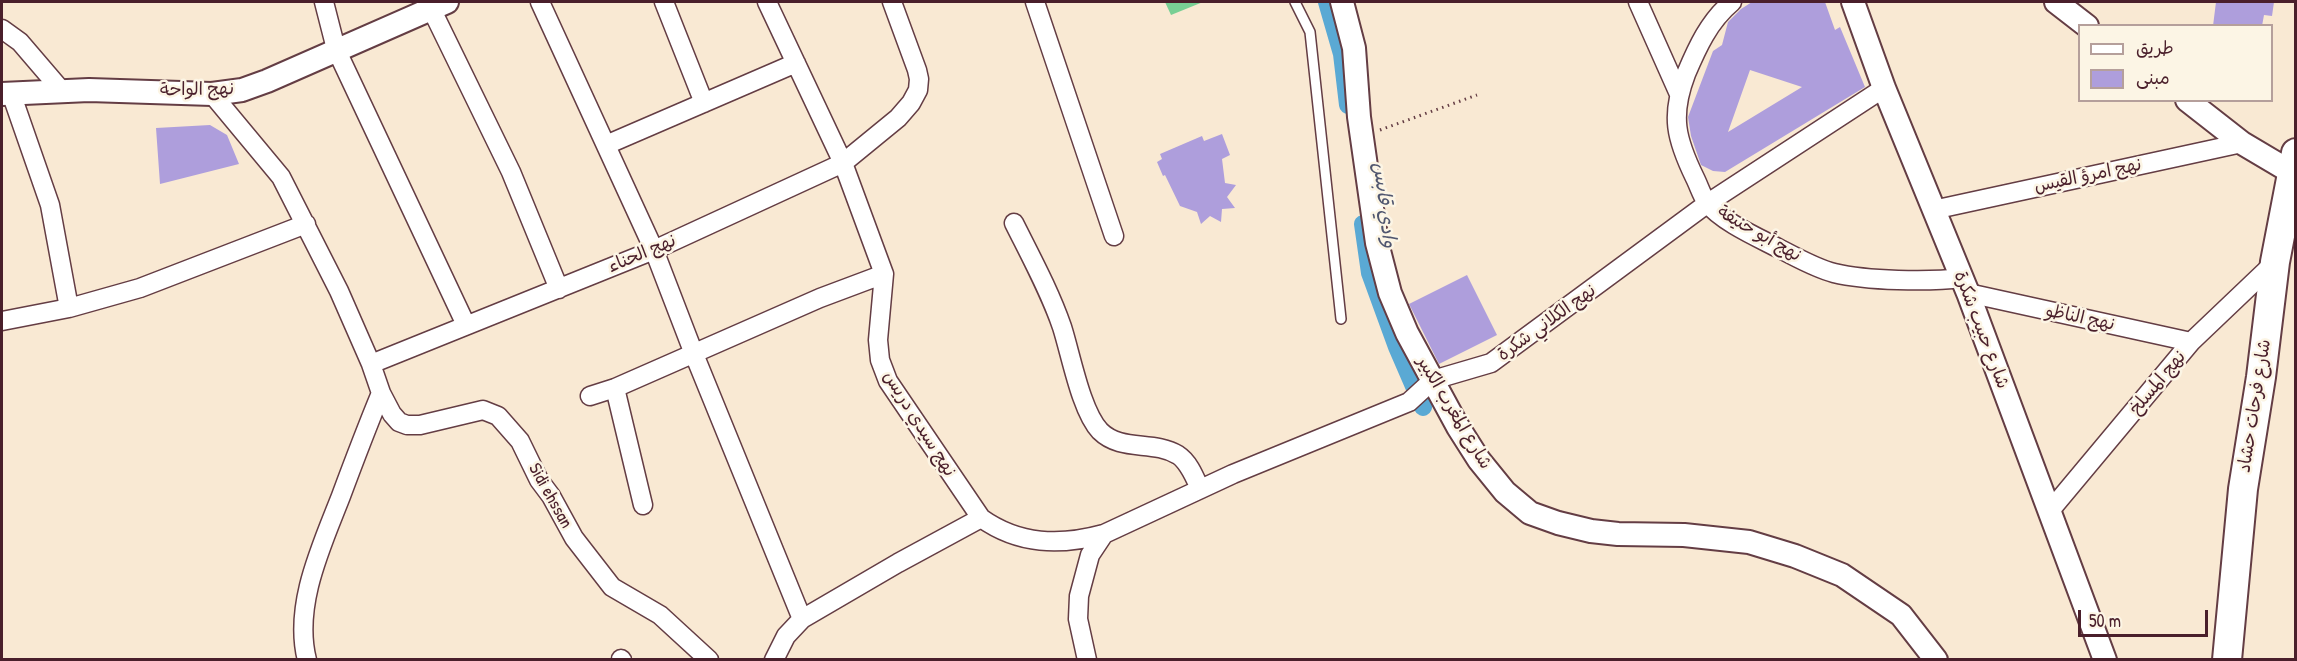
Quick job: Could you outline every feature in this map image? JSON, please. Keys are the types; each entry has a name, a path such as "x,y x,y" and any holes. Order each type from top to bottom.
{"main road":[{"name":"شارع فرحات حشاد","path":"2227,660 2243,489 2261,377 2275,261 2294,167"}],"street":[{"path":"324,2 336,49 466,325"},
{"path":"540,2 654,250 802,619"},
{"path":"664,2 704,103"},
{"name":"نهج سيدي دريس","path":"766,2 843,163 885,274 878,340 880,360 888,381 981,518 996,529 1038,541 1081,540 1104,534"},
{"name":"نهج الحناء","path":"371,364 654,250 843,163 898,118 918,90 919,79 892,2"},
{"path":"1035,2 1114,236"},
{"name":"شارع المغرب الكبير","path":"1342,2 1354,48 1362,136 1377,243 1390,293 1407,333 1458,427 1479,460 1505,492 1530,513 1591,531 1618,534 1684,535 1749,542 1795,556 1842,575 1901,615 1936,660"},
{"path":"1638,2 1679,93"},
{"name":"نهج أبو حنيفة","path":"1731,2 1723,9 1698,44 1679,93 1675,120 1678,139 1708,203 1729,221 1813,265 1834,273 1940,281 1965,286"},
{"name":"شارع حبيب شكرة","path":"1853,2 1884,88 1965,286 2105,660"},
{"path":"2056,2 2084,24"},
{"path":"435,4 511,172 559,289"},
{"name":"نهج الواحة","path":"6,94 62,91 172,91 212,94 250,87 300,67 435,4"},
{"path":"2,29 20,42 62,91"},
{"path":"606,146 796,63"},
{"name":"نهج الكلاني شكرة","path":"1104,534 1200,489 1409,402 1433,380 1491,363 1708,203 1884,88"},
{"path":"6,94 50,204 69,308"},
{"name":"Sidi ehssan","path":"212,94 281,177 339,291 381,393 399,422 407,425 420,425 483,410 498,416 520,441 539,480 551,496 574,538 612,587 660,615 709,660"},
{"path":"2190,102 2242,143 2294,167"},
{"name":"نهج امرؤ القيس","path":"1933,210 2242,143"},
{"path":"1014,223 1062,326 1083,399 1098,429 1119,443 1162,449 1178,455 1189,467 1200,489"},
{"path":"2,321 69,308 140,288 306,224"},
{"name":"نهج المسلخ","path":"2049,512 2191,342 2275,261"},
{"path":"590,396 615,388 820,298 885,274"},
{"name":"نهج الناظو","path":"1965,286 2191,342"},
{"path":"615,388 643,505"},
{"path":"307,660 304,625 307,597 318,556 381,393"},
{"path":"774,660 786,636 802,619 981,518"},
{"path":"1087,660 1078,619 1079,596 1090,555 1104,534"}],"lane":[{"path":"1295,2 1310,32 1341,319"}],"path":[{"path":"1362,136 1477,95"}],"green space":[{"path":"1165,2 1203,2 1171,15"}],"building":[{"path":"1752,2 1825,2 1835,30 1840,27 1865,87 1725,172 1713,171 1701,165 1691,136 1688,117 1713,51 1722,45 1728,22","holes":["1750,70 1802,87 1728,132"]},
{"path":"2216,2 2274,2 2272,16 2264,15 2262,24 2213,24"},
{"path":"210,125 227,135 239,164 160,184 156,128"},
{"path":"1222,134 1230,155 1222,159 1225,183 1236,185 1227,197 1235,208 1222,209 1221,222 1210,216 1201,224 1197,212 1180,206 1157,162 1162,159 1160,154 1202,136 1204,141"},
{"path":"1467,275 1497,335 1439,364 1409,304"}],"waterway":[{"name":"وادي قابس","path":"1327,2 1342,54 1348,105"},
{"name":"وادي قابس","path":"1363,224 1370,273 1397,347 1423,407"}]}
